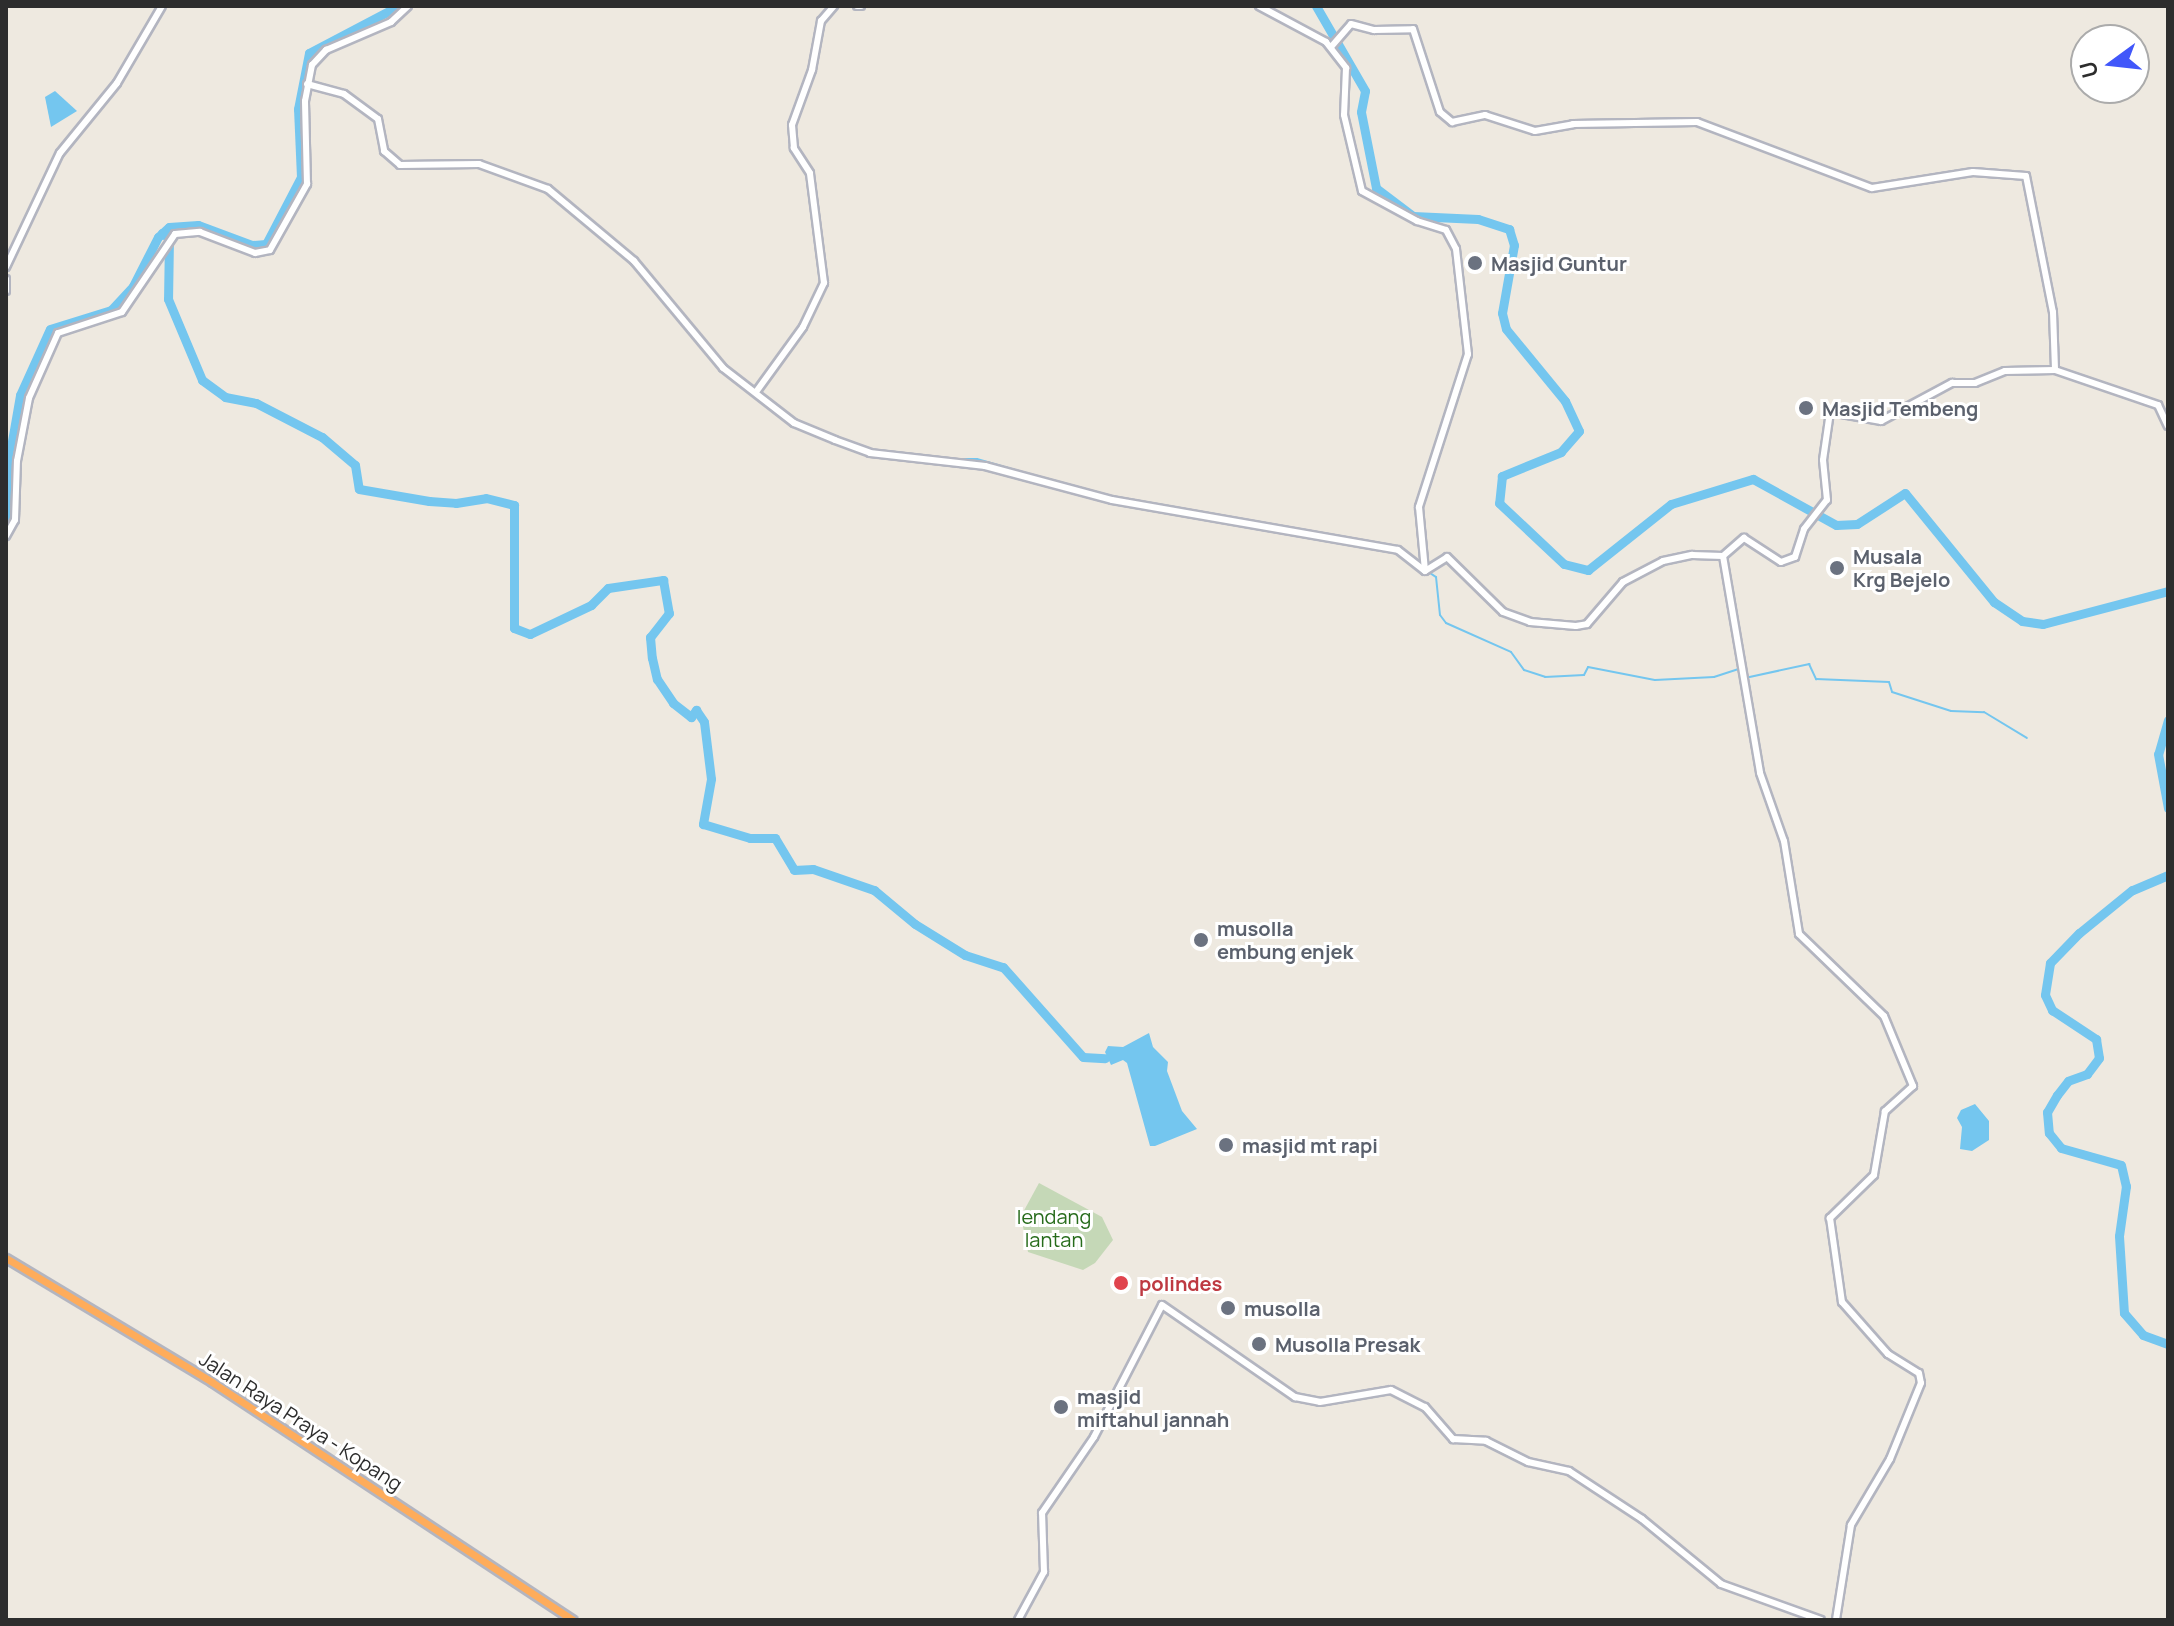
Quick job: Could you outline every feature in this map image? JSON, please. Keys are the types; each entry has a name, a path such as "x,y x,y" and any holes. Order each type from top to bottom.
{"highway":[{"name":"Jalan Raya Praya - Kopang","path":"6,1258 212,1382 573,1620"}],"street":[{"path":"6,267 60,153 117,83 162,6"},
{"path":"6,536 15,520 16,471 29,398 58,333 122,312 175,234 200,232 255,253 270,250 307,184 307,84 312,65 326,50 391,22 408,6"},
{"path":"756,392 803,327 824,283 810,171 794,148 792,125 812,70 821,21 834,6"},
{"path":"1259,6 1332,45 1348,71 1344,115 1362,191 1417,221 1446,230 1462,273 1468,354 1419,507 1425,571"},
{"path":"1332,45 1345,27 1415,30 1428,83 1441,115 1452,122 1485,115 1535,131 1573,124 1697,122 1872,188 1973,172 2026,176 2053,312 2055,370"},
{"path":"307,84 344,94 378,119 384,151 400,165 479,164 556,194 634,261 723,368 794,423 870,453 985,466 1112,500 1398,550 1425,571"},
{"path":"6,279 6,291"},
{"path":"1425,571 1447,557 1503,612 1530,622 1576,626 1587,624 1623,582 1663,561 1692,555 1723,556 1746,538 1786,562 1795,557 1812,519 1823,507 1823,452 1830,412 1881,421 1952,383 1975,383 2005,371 2055,370 2158,405 2168,426"},
{"path":"1723,556 1760,773 1784,841 1799,934 1884,1016 1913,1086 1885,1111 1882,1152 1874,1175 1830,1218 1842,1302 1888,1354 1919,1373 1921,1381 1890,1459 1851,1525 1836,1620"},
{"path":"1018,1620 1044,1572 1042,1513 1094,1437 1162,1305 1295,1397 1320,1402 1391,1390 1421,1404 1453,1439 1486,1441 1528,1462 1569,1471 1642,1519 1721,1584 1821,1620"}],"green space":[{"name":"lendang lantan","path":"1039,1183 1102,1217 1113,1240 1095,1263 1083,1270 1028,1252 1021,1216"}],"water":[{"path":"55,91 77,111 51,127 45,97"},
{"path":"1149,1033 1153,1047 1168,1062 1167,1071 1182,1111 1197,1129 1155,1146 1150,1146 1127,1063 1123,1060 1111,1065 1105,1052 1108,1046 1123,1047"},
{"path":"1975,1104 1989,1121 1989,1140 1972,1151 1960,1149 1962,1127 1957,1118 1961,1110"}],"waterway":[{"path":"6,522 8,464 20,395 50,329 111,310 133,286 158,237 169,227 198,225 252,245 266,244 301,177 298,109 309,53 398,6"},
{"path":"1316,6 1365,91 1361,112 1376,188 1413,216 1478,219 1509,229 1514,245 1502,313 1506,329 1565,401 1579,431 1561,452 1502,476 1499,503 1564,564 1588,570 1671,504 1753,479 1836,525 1857,524 1905,493 1994,602 2022,621 2043,624 2168,591"},
{"path":"381,125 384,138"},
{"path":"458,161 472,161"},
{"path":"497,167 547,186"},
{"path":"568,202 582,213"},
{"path":"162,233 169,238 168,299 202,380 225,397 256,403 322,437 355,465 359,489 429,501 456,503 486,498 514,505 514,628 530,634 591,605 608,588 663,580 669,613 650,637 652,658 657,679 673,703 691,717 696,710 704,722 711,779 703,824 750,838 775,838 794,870 813,869 874,890 915,924 965,955 1003,967 1083,1057 1105,1058"},
{"path":"711,358 719,368"},
{"path":"733,380 747,390"},
{"path":"949,459 977,459 1063,484"},
{"path":"1210,514 1397,547"},
{"path":"1427,571 1436,577 1440,615 1446,623 1511,652 1524,670 1545,677 1584,675 1588,667 1655,680 1714,677 1738,669 1741,675"},
{"path":"1745,678 1809,664 1816,679 1889,682 1892,692 1951,711 1984,712 2027,738"},
{"path":"2168,720 2158,754 2168,808"},
{"path":"2168,875 2132,890 2079,933 2050,963 2045,995 2052,1010 2096,1039 2099,1058 2087,1074 2068,1081 2057,1095 2047,1112 2049,1133 2061,1148 2121,1165 2126,1186 2119,1236 2124,1313 2143,1335 2168,1344"}],"place":[{"name":"Masjid Guntur","path":"1475,263"},
{"name":"Masjid Tembeng","path":"1806,408"},
{"name":"Musala Krg Bejelo","path":"1837,568"},
{"name":"musolla embung enjek","path":"1201,940"},
{"name":"masjid mt rapi","path":"1226,1145"},
{"name":"polindes","path":"1121,1283"},
{"name":"musolla","path":"1228,1308"},
{"name":"Musolla Presak","path":"1259,1344"},
{"name":"masjid miftahul jannah","path":"1061,1407"}]}
